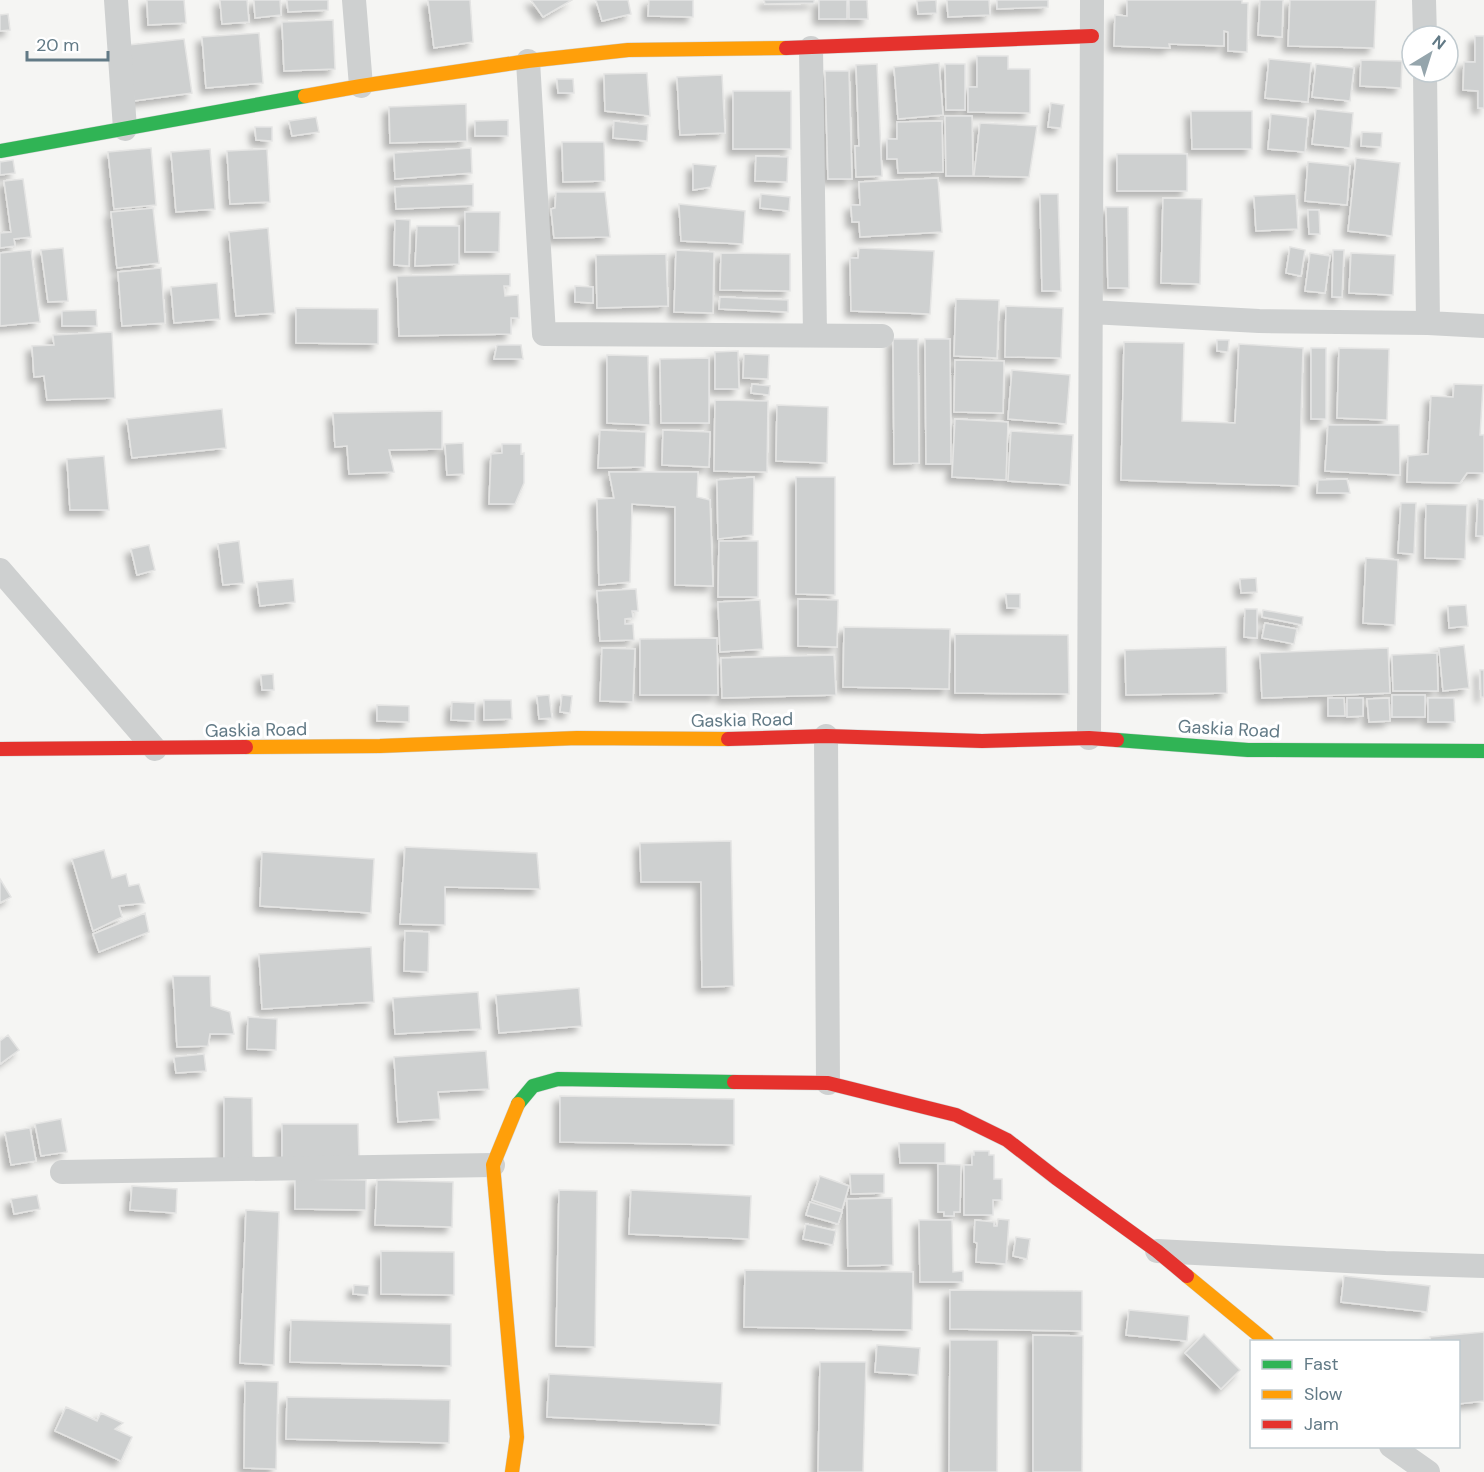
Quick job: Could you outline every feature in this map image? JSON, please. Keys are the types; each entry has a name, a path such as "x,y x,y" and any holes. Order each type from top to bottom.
{"street":[{"path":"116,0 126,129"},
{"path":"354,0 361,86"},
{"path":"1089,738 1092,0"},
{"path":"1424,0 1425,24"},
{"path":"0,151 361,86 528,61 628,50 811,48 1092,36"},
{"path":"811,48 815,335"},
{"path":"528,61 544,334 882,336"},
{"path":"1425,84 1428,323"},
{"path":"1091,312 1258,321 1484,326"},
{"path":"0,570 155,749"},
{"path":"826,736 828,1083"},
{"name":"Gaskia Road","path":"0,749 380,747 577,738 704,740 826,736 982,741 1089,738 1248,750 1484,751"},
{"path":"512,1472 517,1437 493,1165 518,1103 532,1086 558,1079 828,1083 956,1115 1006,1140 1157,1251 1266,1340"},
{"path":"62,1172 493,1165"},
{"path":"1157,1251 1484,1266"},
{"path":"1394,1448 1428,1472"}],"building":[{"path":"147,0 184,0 186,23 148,25"},
{"path":"220,0 247,0 249,22 222,24"},
{"path":"254,0 280,0 281,15 255,18"},
{"path":"287,0 328,0 328,10 288,12"},
{"path":"428,0 470,0 473,42 434,48"},
{"path":"531,0 572,0 543,17"},
{"path":"596,0 628,0 631,14 602,21"},
{"path":"649,0 693,0 693,17 648,16"},
{"path":"764,0 814,0 814,3 765,4"},
{"path":"819,0 847,0 847,19 819,19"},
{"path":"849,0 867,0 868,19 849,19"},
{"path":"936,0 937,13 918,14 917,1"},
{"path":"947,0 989,0 990,15 948,17"},
{"path":"997,0 1048,0 1048,7 997,9"},
{"path":"1127,0 1242,0 1242,3 1248,3 1247,52 1228,51 1228,32 1224,31 1224,46 1169,44 1170,48 1114,46 1115,15 1127,16"},
{"path":"1260,0 1283,0 1282,37 1258,35"},
{"path":"1290,0 1376,0 1374,48 1288,46"},
{"path":"8,14 10,30 0,31 0,15"},
{"path":"333,20 335,69 284,71 282,22"},
{"path":"259,33 263,83 206,88 202,37"},
{"path":"1475,36 1484,36 1484,108 1478,108 1478,91 1463,90 1464,62 1475,62"},
{"path":"184,39 192,93 134,101 128,45"},
{"path":"977,56 1008,56 1008,69 1030,69 1030,113 968,112 968,87 977,87"},
{"path":"1269,59 1311,63 1308,102 1265,98"},
{"path":"1361,60 1400,61 1401,88 1360,86"},
{"path":"939,63 943,115 898,119 894,67"},
{"path":"877,64 882,176 856,177 855,146 859,146 856,65"},
{"path":"945,64 965,64 965,110 946,110"},
{"path":"1316,64 1354,68 1350,101 1312,97"},
{"path":"825,71 849,71 852,179 828,179"},
{"path":"647,73 650,116 605,111 604,74"},
{"path":"722,75 725,133 680,135 677,77"},
{"path":"557,79 573,79 574,93 558,93"},
{"path":"733,91 791,91 791,149 733,149"},
{"path":"1051,103 1064,105 1061,128 1048,127"},
{"path":"466,104 467,141 390,143 389,107"},
{"path":"1316,109 1353,113 1350,148 1312,144"},
{"path":"1191,111 1252,111 1252,149 1192,149"},
{"path":"1271,114 1308,118 1305,152 1268,149"},
{"path":"945,116 972,116 973,176 946,176"},
{"path":"316,117 319,132 292,136 289,121"},
{"path":"508,120 508,136 475,136 475,121"},
{"path":"614,121 648,125 647,141 613,138"},
{"path":"942,121 943,172 898,173 897,159 887,159 887,139 897,139 897,122"},
{"path":"980,123 1037,126 1029,177 974,176"},
{"path":"255,127 272,127 272,141 256,140"},
{"path":"1362,132 1382,133 1381,147 1361,146"},
{"path":"562,142 604,142 605,181 563,182"},
{"path":"151,148 156,205 114,209 108,152"},
{"path":"471,148 472,173 395,179 394,153"},
{"path":"210,149 215,209 176,212 171,152"},
{"path":"267,149 270,202 230,204 227,151"},
{"path":"1117,154 1187,154 1187,191 1117,191"},
{"path":"756,156 788,157 787,182 755,181"},
{"path":"1356,158 1400,163 1392,236 1348,231"},
{"path":"13,160 15,173 0,175 0,162"},
{"path":"1308,162 1350,166 1347,205 1305,201"},
{"path":"693,164 716,166 711,187 693,190"},
{"path":"938,178 942,232 860,237 859,222 852,222 851,205 860,205 859,182"},
{"path":"23,179 31,237 14,239 15,246 0,248 0,233 11,232 4,181"},
{"path":"473,184 473,206 396,209 395,187"},
{"path":"556,192 605,192 610,237 554,238 551,209 555,208"},
{"path":"761,194 790,197 789,211 760,208"},
{"path":"1040,194 1058,194 1061,291 1042,291"},
{"path":"1296,194 1298,229 1256,231 1254,196"},
{"path":"1163,198 1202,199 1200,284 1161,283"},
{"path":"679,204 745,211 743,244 681,241"},
{"path":"1106,207 1128,207 1129,288 1108,288"},
{"path":"153,208 159,263 117,268 111,212"},
{"path":"1308,210 1319,210 1320,234 1309,234"},
{"path":"465,212 500,212 499,252 465,252"},
{"path":"395,219 410,220 409,266 394,265"},
{"path":"417,226 459,226 459,264 415,266"},
{"path":"268,228 275,313 236,316 229,232"},
{"path":"1290,247 1305,250 1301,276 1286,273"},
{"path":"63,248 68,301 48,302 41,250"},
{"path":"859,248 934,251 930,314 851,311 850,258 858,258"},
{"path":"31,250 40,322 0,326 0,253"},
{"path":"676,250 714,252 713,313 674,312"},
{"path":"1333,250 1344,250 1342,297 1332,297"},
{"path":"721,253 790,254 790,291 720,290"},
{"path":"1310,253 1330,256 1325,293 1305,291"},
{"path":"1351,253 1395,255 1393,295 1349,293"},
{"path":"666,254 668,306 597,308 596,255"},
{"path":"161,268 165,323 122,326 118,272"},
{"path":"510,274 510,286 504,286 505,296 518,295 519,318 511,318 511,334 399,336 397,276"},
{"path":"217,283 220,319 174,323 171,287"},
{"path":"575,286 593,287 593,303 575,302"},
{"path":"720,297 788,300 788,312 719,309"},
{"path":"956,299 999,300 997,358 954,356"},
{"path":"1006,306 1063,308 1061,358 1005,357"},
{"path":"296,308 378,309 378,344 296,343"},
{"path":"96,310 97,326 62,326 62,311"},
{"path":"112,332 115,398 47,400 44,376 34,377 32,346 54,345 53,335"},
{"path":"893,339 918,339 919,463 894,464"},
{"path":"925,339 950,339 951,464 926,464"},
{"path":"1217,340 1229,340 1228,352 1217,351"},
{"path":"1124,342 1184,343 1182,421 1235,423 1239,344 1303,348 1299,486 1121,480"},
{"path":"497,345 521,345 523,359 494,359"},
{"path":"1311,348 1326,348 1326,419 1311,419"},
{"path":"1339,348 1389,349 1387,420 1337,418"},
{"path":"738,351 739,389 715,389 715,352"},
{"path":"744,354 769,355 768,379 743,378"},
{"path":"607,355 648,356 650,425 607,423"},
{"path":"709,358 709,423 661,423 660,359"},
{"path":"955,360 1004,361 1003,413 954,412"},
{"path":"1012,370 1070,375 1066,424 1008,419"},
{"path":"752,384 770,386 769,395 751,393"},
{"path":"1454,384 1483,385 1480,435 1484,435 1484,473 1467,473 1460,483 1407,482 1408,456 1428,454 1431,396 1453,397"},
{"path":"715,400 768,401 767,472 714,471"},
{"path":"777,405 828,407 827,463 776,461"},
{"path":"222,409 226,448 132,458 127,419"},
{"path":"442,411 442,449 389,450 394,472 349,474 347,446 335,447 333,413"},
{"path":"955,419 1008,422 1006,480 952,477"},
{"path":"1328,425 1399,425 1400,475 1325,471"},
{"path":"600,430 646,432 645,467 598,468"},
{"path":"663,430 710,432 709,467 662,465"},
{"path":"1011,431 1073,435 1070,485 1008,481"},
{"path":"463,443 464,474 447,475 445,444"},
{"path":"502,444 521,444 521,454 524,453 524,483 515,504 489,504 491,454 502,453"},
{"path":"104,456 109,510 70,510 67,459"},
{"path":"609,472 698,472 697,497 710,500 713,586 675,585 675,507 632,504 630,582 599,585 597,499 614,498"},
{"path":"754,477 753,535 718,539 717,480"},
{"path":"796,477 835,477 835,595 796,594"},
{"path":"1347,479 1350,493 1317,493 1318,480"},
{"path":"1478,499 1484,500 1484,536 1476,536"},
{"path":"1401,503 1416,503 1414,554 1398,553"},
{"path":"1426,504 1467,505 1465,559 1425,558"},
{"path":"239,541 244,583 223,585 218,544"},
{"path":"719,541 758,541 758,597 718,597"},
{"path":"149,545 155,570 137,575 131,549"},
{"path":"1366,558 1398,560 1395,625 1363,623"},
{"path":"1256,578 1257,592 1241,593 1240,579"},
{"path":"293,579 295,602 260,606 257,582"},
{"path":"636,589 638,611 632,611 633,618 625,619 625,624 633,624 634,640 600,641 597,591"},
{"path":"1006,594 1020,594 1020,608 1007,608"},
{"path":"798,599 838,600 837,647 798,646"},
{"path":"760,600 763,649 720,652 718,602"},
{"path":"1466,605 1468,626 1449,628 1448,606"},
{"path":"1245,609 1257,609 1257,638 1244,637"},
{"path":"1263,610 1303,617 1302,625 1262,617"},
{"path":"1265,623 1297,629 1294,644 1262,638"},
{"path":"844,627 950,629 949,689 843,687"},
{"path":"955,634 1068,635 1069,694 955,693"},
{"path":"717,638 718,695 640,695 640,639"},
{"path":"1464,645 1469,688 1443,691 1439,648"},
{"path":"1226,647 1227,693 1126,695 1125,650"},
{"path":"602,648 635,649 633,702 600,701"},
{"path":"1388,648 1390,693 1262,698 1260,653"},
{"path":"1437,653 1438,691 1393,691 1392,655"},
{"path":"834,655 836,695 722,698 721,658"},
{"path":"1480,670 1484,670 1484,697 1481,697"},
{"path":"273,674 274,690 262,690 261,675"},
{"path":"549,695 552,718 539,719 537,696"},
{"path":"562,695 572,696 570,713 560,712"},
{"path":"1392,695 1425,695 1425,717 1392,717"},
{"path":"1328,698 1344,698 1345,716 1328,716"},
{"path":"1347,698 1363,698 1363,716 1347,717"},
{"path":"1389,698 1390,721 1369,722 1367,699"},
{"path":"1428,698 1454,698 1455,722 1428,722"},
{"path":"484,700 511,700 512,719 484,720"},
{"path":"452,702 475,703 475,721 451,720"},
{"path":"377,705 409,706 409,722 377,721"},
{"path":"731,841 734,986 702,987 701,882 641,882 640,843"},
{"path":"405,847 537,853 540,889 445,887 445,925 400,924"},
{"path":"104,850 112,878 126,874 129,886 139,884 145,903 119,906 122,917 93,931 72,859"},
{"path":"262,852 374,859 371,913 260,906"},
{"path":"0,879 11,897 0,903"},
{"path":"145,913 149,932 99,952 93,934"},
{"path":"405,931 429,932 428,972 404,971"},
{"path":"371,947 374,1002 262,1009 259,954"},
{"path":"173,976 210,976 211,1006 230,1012 234,1034 210,1034 208,1046 177,1047"},
{"path":"579,988 582,1026 499,1033 496,995"},
{"path":"478,992 481,1029 395,1034 393,998"},
{"path":"248,1017 277,1019 276,1050 247,1049"},
{"path":"8,1035 19,1050 0,1064 0,1041"},
{"path":"486,1051 489,1089 438,1092 440,1119 398,1122 394,1057"},
{"path":"204,1054 206,1071 176,1073 174,1057"},
{"path":"560,1096 734,1099 734,1145 560,1142"},
{"path":"224,1097 252,1098 253,1167 224,1167"},
{"path":"61,1119 67,1152 41,1156 35,1124"},
{"path":"282,1124 358,1124 359,1159 282,1159"},
{"path":"30,1128 36,1161 11,1165 5,1132"},
{"path":"899,1143 945,1143 945,1163 900,1163"},
{"path":"974,1151 989,1151 989,1155 994,1155 994,1179 1002,1179 1002,1200 993,1200 993,1215 964,1215 964,1165 972,1165"},
{"path":"938,1164 961,1165 960,1212 954,1212 954,1216 944,1216 944,1212 938,1212"},
{"path":"850,1174 884,1174 884,1193 851,1194"},
{"path":"820,1176 849,1186 842,1210 812,1200"},
{"path":"295,1179 366,1180 366,1210 295,1209"},
{"path":"377,1180 453,1182 452,1227 375,1225"},
{"path":"132,1186 177,1189 176,1213 130,1210"},
{"path":"559,1190 597,1191 595,1347 556,1346"},
{"path":"631,1190 751,1196 749,1239 629,1234"},
{"path":"37,1195 40,1209 14,1214 11,1199"},
{"path":"892,1198 893,1265 848,1266 847,1199"},
{"path":"810,1202 842,1212 838,1224 806,1215"},
{"path":"246,1210 279,1212 274,1365 240,1363"},
{"path":"998,1219 1009,1220 1006,1264 976,1262 975,1220 994,1222 994,1226 997,1226"},
{"path":"919,1220 952,1220 953,1272 963,1271 963,1282 920,1282"},
{"path":"806,1224 836,1231 833,1245 803,1239"},
{"path":"1016,1237 1030,1239 1027,1259 1013,1256"},
{"path":"381,1251 454,1252 454,1295 381,1294"},
{"path":"745,1270 913,1272 912,1330 744,1327"},
{"path":"1344,1276 1430,1286 1427,1312 1341,1302"},
{"path":"354,1285 369,1286 368,1295 353,1294"},
{"path":"950,1290 1082,1291 1082,1331 950,1329"},
{"path":"1129,1310 1189,1316 1187,1341 1126,1335"},
{"path":"291,1320 451,1324 451,1366 290,1362"},
{"path":"1484,1332 1484,1401 1460,1404 1460,1340 1431,1340 1430,1337"},
{"path":"1204,1334 1240,1370 1221,1389 1185,1353"},
{"path":"1033,1335 1083,1336 1082,1472 1033,1472"},
{"path":"950,1340 998,1340 997,1472 949,1472"},
{"path":"877,1345 920,1348 918,1375 875,1372"},
{"path":"820,1362 866,1362 863,1472 818,1472"},
{"path":"549,1374 722,1383 720,1425 547,1417"},
{"path":"245,1381 278,1382 276,1469 244,1468"},
{"path":"287,1397 450,1400 449,1443 286,1439"},
{"path":"66,1407 97,1421 101,1413 123,1423 115,1429 132,1437 121,1461 55,1431"}],"traffic: fast":[{"path":"0,151 305,96"},
{"path":"1117,740 1248,750 1484,751"},
{"path":"518,1104 533,1086 558,1079 734,1082"}],"traffic: slow":[{"path":"305,96 528,61 628,50 786,48"},
{"path":"246,747 380,746 577,738 728,739"},
{"path":"512,1472 517,1437 493,1165 518,1104"},
{"path":"1187,1276 1265,1340"}],"traffic: jam":[{"path":"786,48 1092,36"},
{"path":"728,739 826,736 982,741 1089,738 1117,740"},
{"path":"0,749 246,747"},
{"path":"734,1082 828,1083 956,1115 1007,1140 1157,1251 1187,1276"}]}
